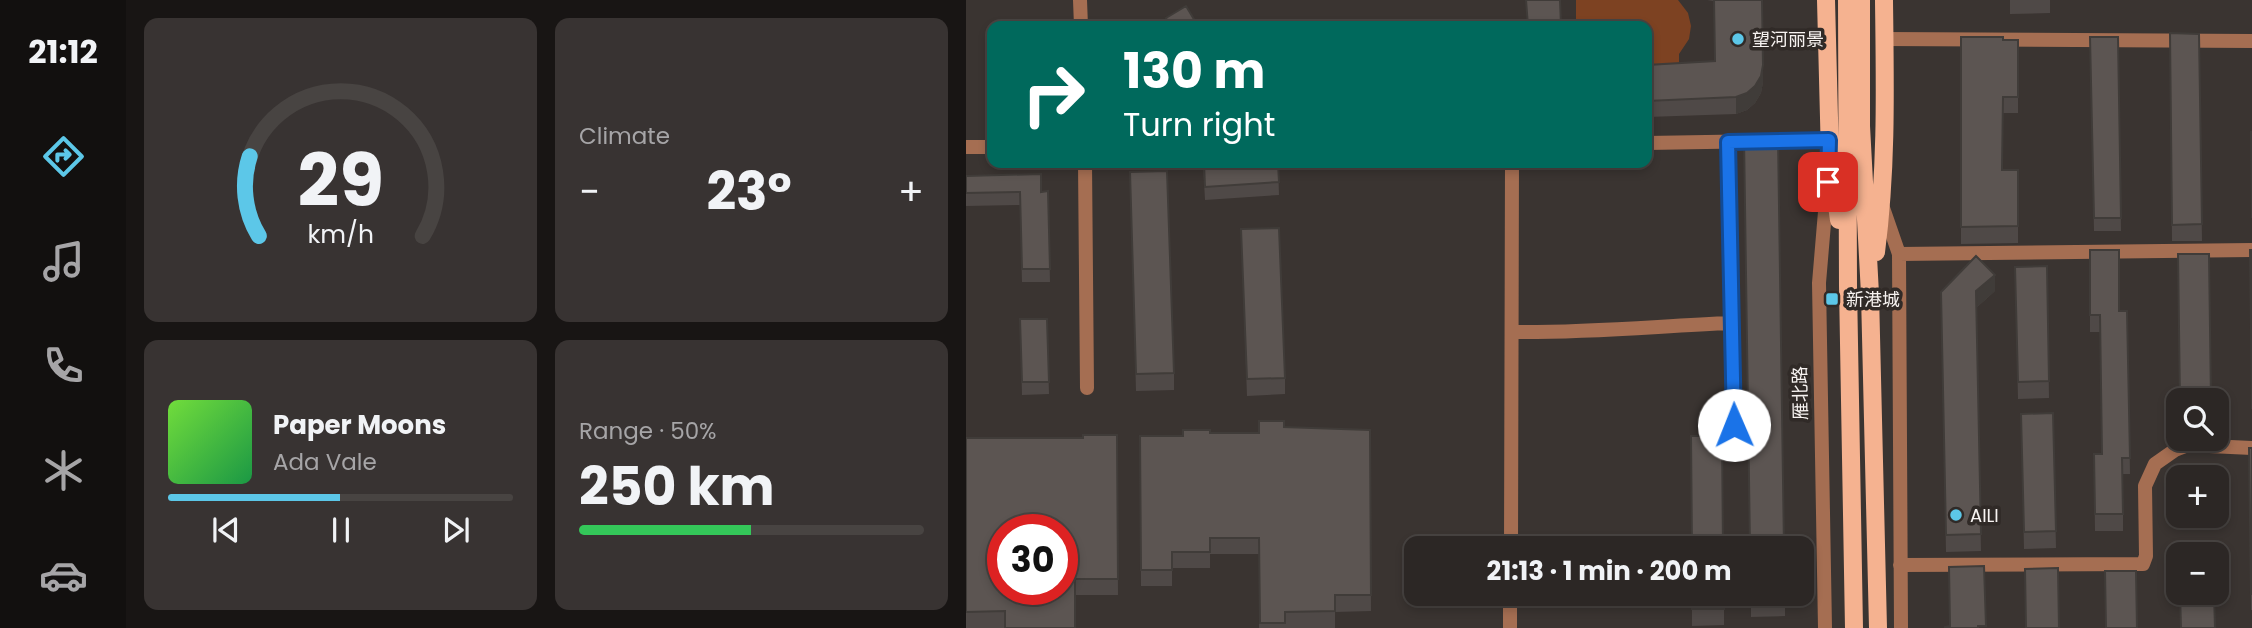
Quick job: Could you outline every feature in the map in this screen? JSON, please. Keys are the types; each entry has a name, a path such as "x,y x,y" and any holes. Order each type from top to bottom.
{"main road":[{"path":"1826,0 1830,148 1848,286"},
{"path":"1847,0 1854,125 1870,293 1878,628"},
{"path":"1854,628 1848,286 1861,0"},
{"path":"1870,293 1882,204 1886,132 1884,0"}],"street":[{"path":"1080,0 1081,21"},
{"path":"1884,39 2252,41"},
{"path":"1728,142 1734,425"},
{"path":"1652,143 1728,142 1830,148"},
{"path":"966,147 987,147"},
{"name":"雁北路","path":"1825,628 1819,283 1830,148"},
{"path":"1085,168 1087,388"},
{"path":"1511,536 1512,168"},
{"path":"1882,204 1899,254 1901,628"},
{"path":"1899,254 2252,250"},
{"path":"1512,332 1582,332 1731,323"},
{"path":"1900,565 2143,564 2146,556 2146,486 2155,464 2175,450 2188,445 2252,448"},
{"path":"1510,606 1510,628"}],"shaded area":[{"path":"1576,0 1678,0 1688,13 1691,26 1689,39 1679,54 1679,79 1652,80 1652,21 1576,21"}],"building":[{"path":"1526,0 1560,0 1561,21 1528,21"},
{"name":"望河丽景","path":"1714,0 1762,0 1763,65 1755,86 1736,97 1652,101 1652,65 1715,61"},
{"path":"1186,6 1195,21 1168,21 1166,18"},
{"path":"2170,33 2199,34 2202,224 2172,225"},
{"path":"1961,37 2003,37 2003,40 2018,40 2018,97 2003,97 2002,170 2018,170 2018,226 1961,227"},
{"path":"2090,37 2118,37 2121,218 2094,218"},
{"path":"2251,132 2252,132 2252,218"},
{"path":"1744,137 1778,137 1784,536 1750,536"},
{"path":"1204,168 1278,168 1279,182 1205,187"},
{"path":"1167,171 1174,373 1136,374 1130,172"},
{"path":"1041,174 1041,192 1048,191 1050,269 1022,269 1020,192 966,193 966,176"},
{"path":"1279,228 1285,378 1247,379 1241,229"},
{"path":"2090,250 2119,250 2119,311 2127,311 2130,458 2122,458 2123,514 2095,514 2094,454 2102,454 2100,315 2090,315"},
{"path":"2250,250 2252,250 2252,409"},
{"path":"2178,254 2209,254 2211,388 2180,388"},
{"path":"1976,256 1995,275 1976,291 1981,534 1946,535 1941,292"},
{"path":"2047,266 2049,381 2018,382 2015,267"},
{"path":"1020,319 1047,319 1049,382 1022,382"},
{"path":"2053,413 2056,531 2024,532 2021,414"},
{"path":"1259,421 1284,421 1284,427 1370,430 1371,595 1335,595 1335,611 1285,612 1285,623 1260,623 1259,538 1210,538 1210,552 1172,552 1172,570 1141,570 1140,436 1183,436 1183,430 1259,433"},
{"path":"1083,435 1117,435 1118,579 1078,579 1078,514 987,514 987,605 1075,605 1075,628 1005,628 1005,611 966,612 966,438 1083,438"},
{"path":"1691,436 1722,436 1723,536 1692,536"},
{"path":"2249,448 2252,448 2252,594 2251,594"},
{"path":"1984,566 1986,626 1945,628 1950,626 1949,567"},
{"path":"2058,568 2059,628 2026,628 2025,569"},
{"path":"2105,571 2136,571 2137,628 2106,628"},
{"path":"2180,605 2214,605 2215,628 2181,628"},
{"path":"1692,606 1724,606 1724,609 1692,609"}],"place":[{"name":"望河丽景","path":"1738,39"},
{"name":"新港城","path":"1832,299"},
{"name":"AILI","path":"1956,515"}],"route":[{"path":"1734,425 1728,142 1829,140 1828,182"}]}
